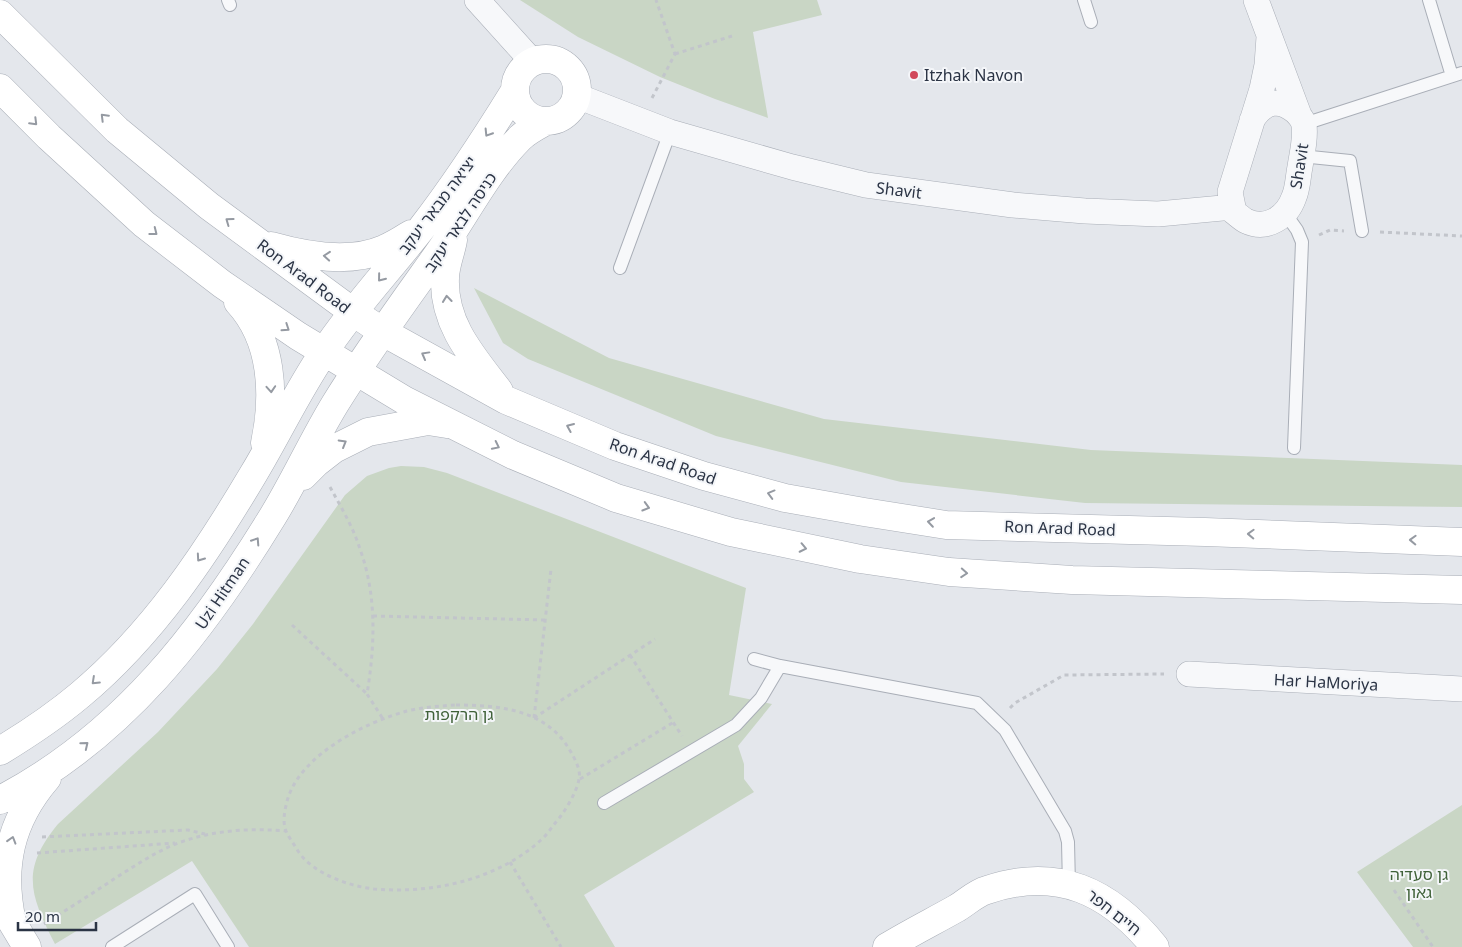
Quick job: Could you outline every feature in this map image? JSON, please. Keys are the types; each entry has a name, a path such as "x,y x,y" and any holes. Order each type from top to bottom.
{"street":[{"path":"477,0 532,61"},
{"name":"Shavit","path":"1256,0 1301,120 1304,139 1294,197 1285,213"},
{"name":"Ron Arad Road","path":"0,14 117,130 209,206 353,312 383,332 506,400 615,446 704,476 785,498 946,525 1462,542"},
{"name":"Shavit","path":"577,96 670,132 792,167 866,185 1013,205 1158,214 1233,207 1230,192 1262,89 1268,65 1269,37"},
{"path":"551,59 561,62 569,68 574,76 577,96 574,105 568,112 554,120 536,120 527,115 516,101 514,92 518,74 532,61 551,59"},
{"path":"0,88 49,137 144,224 222,284 324,352 404,400 513,454 616,498 732,532 860,559 949,572 1072,580 1462,590"},
{"name":"יציאה מבאר יעקב","path":"353,312 421,228 470,163 514,92"},
{"path":"1252,120 1257,112 1266,106 1278,102 1288,105 1301,120"},
{"name":"כניסה לבאר יעקב","path":"383,332 456,228 480,189 521,137 546,121"},
{"path":"1233,207 1234,212 1246,221 1262,226 1274,222 1285,213"},
{"path":"258,242 294,253 350,258 384,249 421,228"},
{"path":"456,228 445,278 449,315 469,351 506,400"},
{"path":"222,284 242,306 256,326 270,372 269,422 264,447 254,473"},
{"path":"0,751 28,734 75,699 128,649 165,606 194,567 254,473 324,352 353,312"},
{"name":"Uzi Hitman","path":"0,800 59,765 101,732 170,663 210,612 273,515 335,404 383,332"},
{"path":"273,515 301,479 316,463 334,449 368,432 428,421 452,424"},
{"name":"Har HaMoriya","path":"1189,674 1462,689"},
{"path":"15,927 7,904 5,888 10,847 21,816 35,794 59,765"},
{"name":"חיים חפר","path":"887,947 985,890 1019,882 1052,881 1068,890 1103,899 1150,941"}],"lane":[{"path":"1084,0 1091,22"},
{"path":"1301,120 1457,74 1429,0"},
{"path":"620,268 670,132"},
{"path":"1302,156 1350,161 1362,231"},
{"path":"1285,213 1302,242 1294,448"},
{"path":"754,659 780,666 977,703 1005,730 1065,831 1068,842 1068,890"},
{"path":"604,803 736,725 761,698 780,666"},
{"path":"112,947 195,894 228,947"}],"path":[{"path":"656,0 675,54"},
{"path":"640,120 675,54 732,36"},
{"path":"316,463 352,527 367,572 373,616 374,644 366,694"},
{"path":"534,718 551,569"},
{"path":"373,616 546,620"},
{"path":"292,625 366,694 383,720"},
{"path":"534,718 655,639"},
{"path":"630,655 691,751"},
{"path":"998,722 1014,703 1064,675 1189,674"},
{"path":"580,779 569,748 550,728 534,718 509,708 492,705 456,705 408,711 366,726 341,741 306,768 289,793 284,811 286,830 302,857 328,876 360,887 397,891 436,888 474,878 510,862 541,840 565,812 580,779 674,722"},
{"path":"10,847 188,830 208,834"},
{"path":"15,927 155,853 178,843 208,834 243,830 286,830"},
{"path":"10,847 178,843"},
{"path":"510,862 561,947"},
{"path":"1394,890 1433,947"}],"green space":[{"path":"520,0 817,0 822,15 753,32 768,118 660,77 578,37"},
{"path":"474,288 609,358 824,419 1091,450 1462,465 1462,507 1085,503 901,482 716,436 528,359 503,343"},
{"name":"גן הרקפות","path":"401,466 424,467 447,473 746,588 729,695 772,704 738,746 744,764 744,779 754,792 584,895 615,947 249,947 192,861 55,944 40,911 33,883 38,855 46,840 58,824 158,732 217,669 253,624 345,495 367,476"},
{"name":"גן סעדיה גאון","path":"1462,805 1462,947 1413,947 1357,872"}],"place":[{"name":"Itzhak Navon","path":"914,75"}]}
